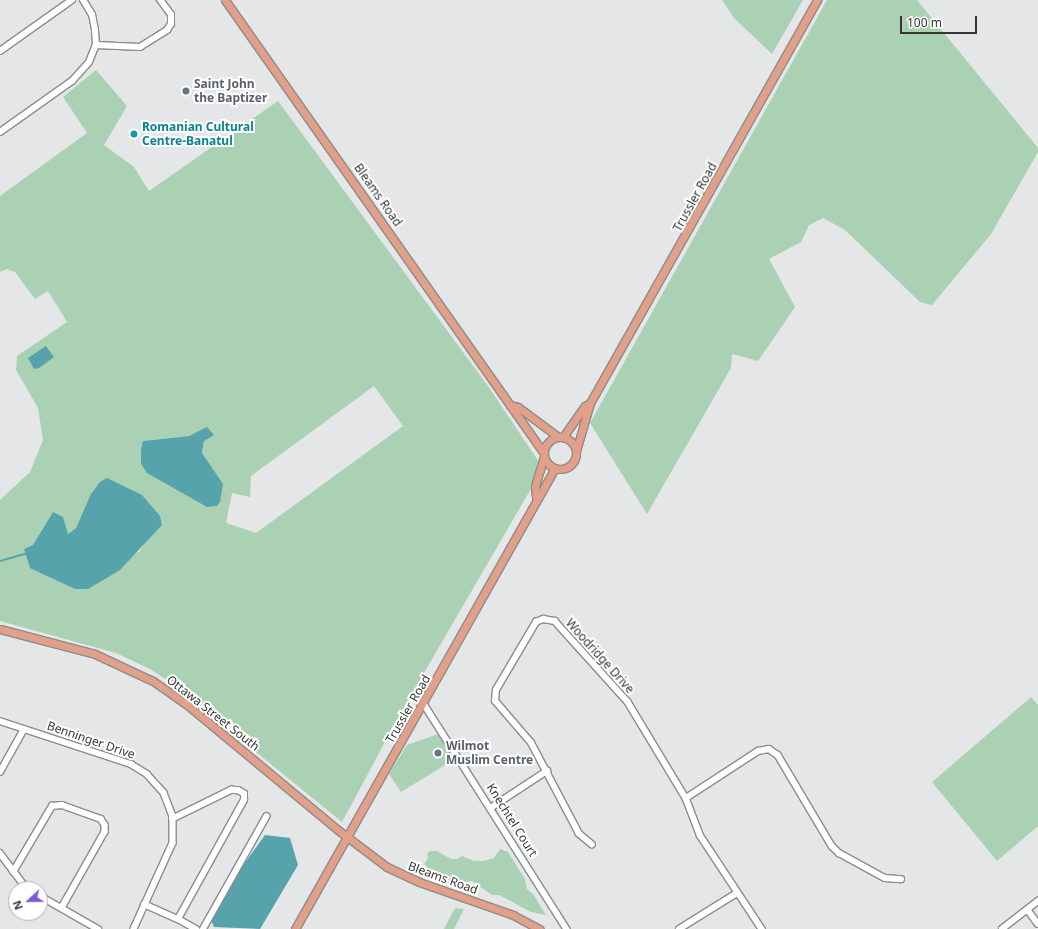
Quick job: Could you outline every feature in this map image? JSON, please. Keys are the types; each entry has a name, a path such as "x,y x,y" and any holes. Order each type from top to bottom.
{"main road":[{"name":"Bleams Road","path":"225,0 544,454"},
{"name":"Trussler Road","path":"576,451 590,403 817,0"},
{"name":"Trussler Road","path":"560,437 585,406 590,403"},
{"name":"Bleams Road","path":"510,405 518,407 560,437"},
{"path":"560,437 572,441 576,451 570,465 555,468 544,454 547,442 560,437"},
{"name":"Trussler Road","path":"536,497 535,486 544,454"},
{"name":"Trussler Road","path":"295,929 499,570 536,497 543,491 555,468"},
{"name":"Ottawa Street South","path":"0,629 95,654 153,680 185,703 347,836"},
{"name":"Bleams Road","path":"347,836 378,861 405,876 501,910 538,929"}],"street":[{"path":"0,50 72,0"},
{"path":"0,132 82,72 96,45 92,15 83,0"},
{"path":"96,45 140,47 167,30 171,24 170,15 160,0"},
{"name":"Woodridge Drive","path":"592,845 579,834 547,771 530,743 497,705 494,697 536,622 548,618 555,621 628,702 686,798 695,826 737,893 762,929"},
{"name":"Knechtel Court","path":"424,704 492,807 567,929"},
{"name":"Benninger Drive","path":"0,721 125,762 142,770 164,793 173,819 174,835 170,853 144,904 134,929"},
{"path":"0,772 24,729"},
{"path":"686,798 758,751 769,749 778,755 830,844 839,853 885,878 901,879"},
{"path":"492,807 547,771"},
{"path":"173,819 232,790 239,791 244,794 244,800 178,919"},
{"path":"13,872 52,806 60,805 101,819 105,825 105,832 62,908"},
{"path":"203,929 266,817"},
{"path":"0,853 20,881"},
{"path":"679,929 737,893"},
{"path":"48,900 98,929"},
{"path":"1002,929 1038,901"},
{"path":"144,904 178,919 196,929"},
{"path":"1028,910 1038,924"}],"green space":[{"path":"722,0 803,0 772,54 734,18"},
{"path":"827,0 917,0 1038,148 1038,152 991,234 932,305 920,302 845,230 823,218 809,225 801,242 769,259 795,307 758,361 732,354 731,368 647,514 590,423"},
{"path":"96,70 127,106 104,145 134,167 149,191 278,101 488,386 543,468 399,716 342,822 170,682 150,669 116,653 0,621 0,500 30,472 43,440 38,408 16,370 17,356 67,322 48,291 35,299 15,272 7,269 0,272 0,196 87,133 63,97","holes":["374,386 403,426 256,533 226,523 232,493 250,497 251,476","207,428 208,437 204,441 202,453 208,463 143,441 189,436","91,495 153,532 139,552 24,549 68,534 76,528"]},
{"path":"1031,697 1038,705 1038,826 997,861 932,782"},
{"path":"438,734 455,759 401,792 389,774 407,745"},
{"path":"500,849 508,852 525,879 527,889 533,894 546,915 531,912 499,895 492,895 472,881 459,883 430,875 424,870 428,867 424,864 428,858 427,853 431,851 437,851 451,859 457,859 462,856 474,861 483,861 494,858"},
{"path":"455,908 464,909 454,929 444,929"}],"water":[{"path":"46,346 54,357 39,368 34,369 28,358"},
{"path":"207,427 214,435 204,441 202,453 223,484 220,502 217,506 207,507 147,473 141,464 141,450 143,441 189,436"},
{"path":"107,478 142,495 160,516 162,525 120,570 88,589 75,589 30,568 24,549 33,545 53,512 63,517 68,534 76,528 91,494 100,482"},
{"path":"265,835 290,838 298,865 260,929 214,927 211,920 225,890"}],"waterway":[{"path":"0,561 25,554"}],"place":[{"name":"Saint John the Baptizer","path":"186,91"},
{"name":"Romanian Cultural Centre-Banatul","path":"134,134"},
{"name":"Wilmot Muslim Centre","path":"438,753"}]}
